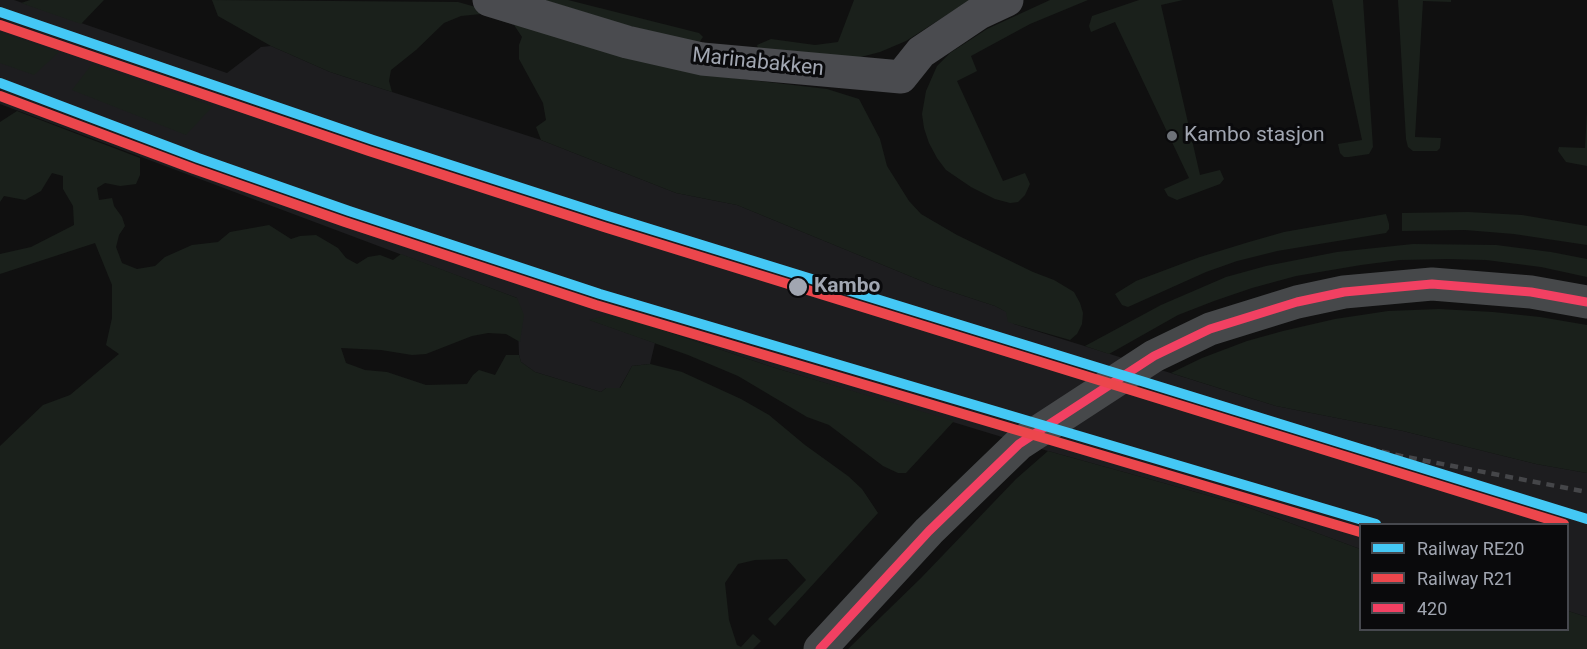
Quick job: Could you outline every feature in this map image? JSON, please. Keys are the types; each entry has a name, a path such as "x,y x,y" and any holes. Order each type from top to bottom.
{"main road":[{"path":"820,649 929,531 1019,444 1154,356 1210,329 1309,299 1344,292 1432,284 1531,292 1587,302"}],"street":[{"name":"Marinabakken","path":"489,0 627,42 702,59 901,77 921,52 979,14 1007,0"}],"shaded area":[{"path":"0,0 14,0 227,73 261,47 271,46 330,72 541,140 676,193 737,205 934,286 995,306 1007,312 1014,324 1276,406 1403,431 1536,464 1587,473 1587,617 1569,611 1569,523 1359,523 1359,549 1239,504 1048,451 772,367 636,321 590,320 655,343 650,364 632,366 619,389 606,388 601,392 535,372 521,362 519,355 517,298 0,104"},
{"path":"30,0 104,0 81,24 21,3"},
{"path":"212,0 458,2 725,77 827,89 859,99 880,139 887,166 909,201 921,214 957,235 1054,280 1074,292 1083,313 1082,324 1077,334 1070,340 1008,322 1006,312 995,306 934,286 737,205 676,193 541,140 536,127 546,120 543,103 519,59 519,45 522,37 514,25 481,14 461,16 444,23 391,70 389,81 392,92 330,72 271,46 218,16"},
{"path":"544,0 568,0 699,33 703,37 698,44"},
{"path":"854,0 970,0 906,41 880,52 857,58 759,51 757,45 771,39 815,45 838,42"},
{"path":"1050,0 1088,0 1030,24 971,56 977,71 957,81 1003,181 1025,173 1030,184 1025,195 1018,202 1010,203 995,199 971,187 946,170 937,158 924,128 922,114 926,91 937,66 950,53 987,29"},
{"path":"1139,0 1183,0 1161,5 1200,175 1220,170 1224,179 1220,184 1177,200 1168,196 1164,189 1189,178 1115,22 1091,32 1089,26 1092,16"},
{"path":"1332,0 1363,0 1373,147 1369,154 1344,157 1340,153 1338,144 1362,140"},
{"path":"1398,0 1451,0 1451,2 1423,1 1415,137 1441,138 1440,148 1437,151 1413,151 1408,147"},
{"path":"0,32 59,52 34,75 0,63"},
{"path":"92,64 213,106 186,135 72,90"},
{"path":"17,111 140,158 140,175 136,184 120,186 105,183 97,188 99,200 112,198 125,226 119,235 116,247 122,263 137,269 155,266 165,257 192,245 218,242 230,232 269,225 291,239 316,235 338,248 346,258 357,264 368,257 380,255 393,260 401,254 517,298 524,315 520,342 506,334 488,333 472,336 426,354 412,355 381,350 341,348 346,363 365,370 387,372 426,385 467,384 479,370 495,375 506,355 519,355 521,362 535,372 601,392 606,388 620,388 632,366 650,364 682,372 741,399 769,415 848,476 862,489 878,513 775,626 768,619 806,580 787,559 755,560 738,564 725,583 729,620 737,645 741,647 753,634 761,641 753,649 0,649 0,446 43,405 70,395 119,354 106,345 112,318 112,285 95,243 0,274 0,254 31,247 74,225 73,206 63,189 63,176 52,173 41,191 25,200 4,196 0,202 0,122"},
{"path":"1587,112 1587,166 1566,162 1558,151 1559,147 1585,148"},
{"path":"1468,212 1522,215 1587,226 1587,245 1514,234 1465,230 1402,231 1402,213"},
{"path":"1386,214 1389,229 1386,233 1277,251 1237,261 1206,272 1128,307 1122,305 1115,294 1136,281 1200,257 1249,242 1284,232"},
{"path":"1413,244 1496,245 1551,252 1587,259 1587,277 1541,267 1486,260 1400,260 1361,265 1296,276 1214,301 1178,315 1109,354 1085,346 1161,305 1226,277 1266,266 1337,252"},
{"path":"1439,309 1540,317 1587,325 1587,473 1536,464 1403,431 1276,406 1171,373 1247,341 1283,331 1335,319 1388,311"},
{"path":"608,315 636,321 772,367 954,421 906,473 898,473 883,466 829,425 807,417 738,376 688,355 589,320"},
{"path":"1048,451 1239,504 1359,549 1359,631 1569,631 1569,611 1587,617 1587,649 848,649 921,578 1016,479"}],"railway":[{"path":"1287,426 1401,456 1587,492"}],"rail line":[{"name":"RE20","path":"0,12 373,140 608,216 1587,519"},
{"name":"R21","path":"0,25 369,151 604,227 1561,523"},
{"name":"RE20","path":"0,83 198,158 349,211 600,294 1373,523"},
{"name":"R21","path":"0,96 194,169 345,222 596,305 1359,532"}],"transit line":[{"name":"420","path":"820,649 929,531 1019,444 1154,356 1210,329 1297,302 1344,292 1432,284 1531,292 1587,302"}],"place":[{"name":"Kambo stasjon","path":"1172,136"},
{"name":"Kambo","path":"798,287"}]}
